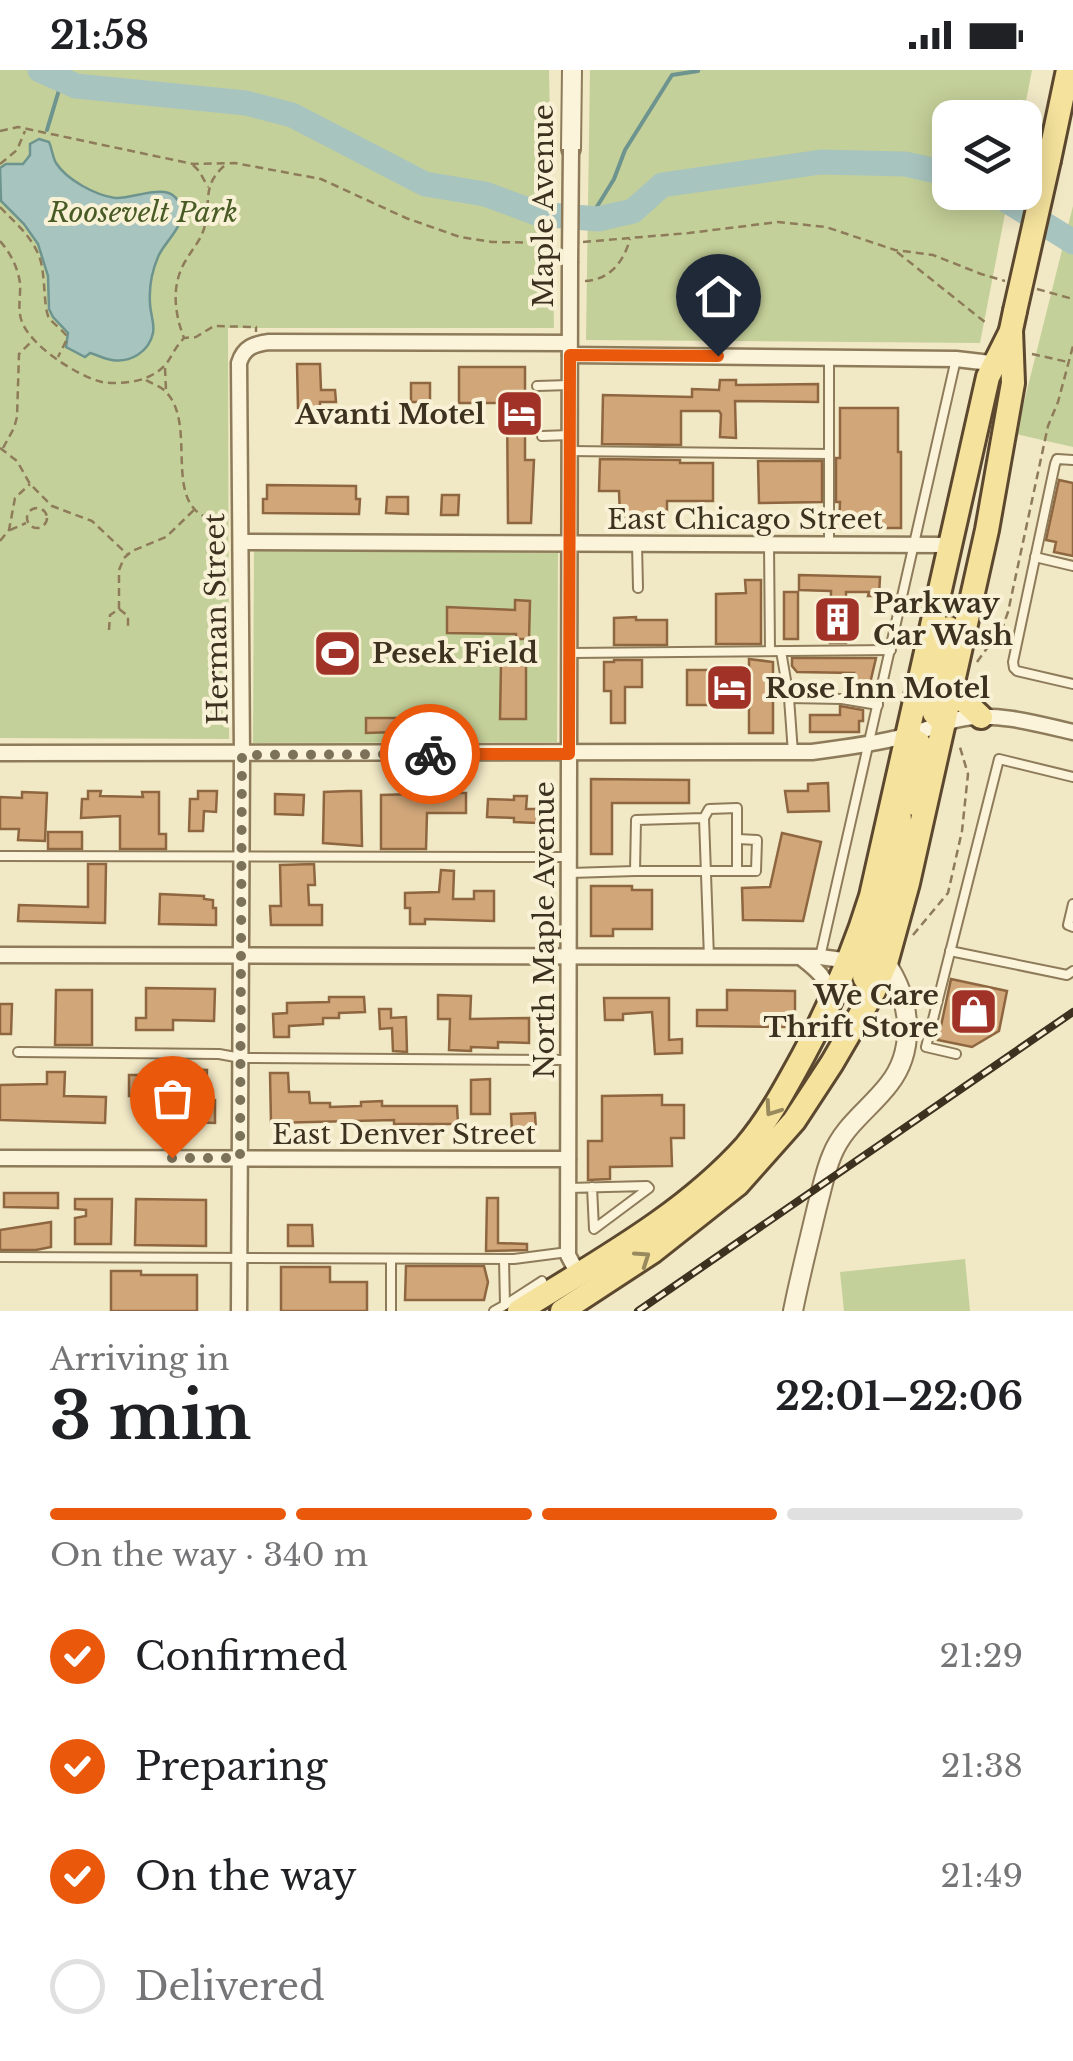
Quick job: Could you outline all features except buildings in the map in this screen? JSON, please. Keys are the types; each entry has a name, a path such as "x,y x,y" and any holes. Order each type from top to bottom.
{"main road":[{"path":"1013,361 1013,320 1068,70"},
{"path":"1049,160 1073,143"},
{"path":"512,1308 636,1238 691,1197 746,1146 779,1100 831,1003 872,896 988,377 1013,361"},
{"path":"562,1311 652,1252 738,1184 794,1120 874,991 886,963 918,838 994,494 992,444 1001,392 999,368 1013,361"},
{"path":"944,723 932,706 964,561 966,475"},
{"path":"953,682 960,697 981,717"},
{"path":"907,736 919,743 921,749 913,782 918,838"},
{"path":"874,991 864,977 866,964 902,847 898,780"},
{"path":"794,1120 853,994 855,974 850,961"},
{"path":"550,1311 579,1289 582,1284 578,1274"}],"street":[{"name":"Maple Avenue","path":"570,349 572,70"},
{"path":"252,346 570,349 1013,361"},
{"name":"Herman Street","path":"239,1311 239,362 252,346"},
{"name":"North Maple Avenue","path":"570,349 568,1252 578,1274"},
{"name":"East Chicago Street","path":"241,542 950,544"},
{"path":"0,753 792,753 868,745 961,718 981,717 1073,732"},
{"path":"0,954 850,961"},
{"path":"802,959 825,979 831,1003"},
{"path":"793,1311 828,1165 848,1127 898,1070 907,1042 906,1013 898,983 886,963"},
{"path":"874,991 906,1013"},
{"name":"East Denver Street","path":"0,1158 568,1159"}],"lane":[{"path":"830,358 830,544"},
{"path":"820,958 956,359"},
{"path":"538,386 570,386"},
{"path":"542,436 570,435"},
{"path":"570,451 829,454"},
{"path":"1073,460 1057,459 1055,464 1014,668 1073,684"},
{"path":"638,544 638,588"},
{"path":"769,544 770,652"},
{"path":"1036,557 1073,566"},
{"path":"570,654 891,650"},
{"path":"781,651 792,753"},
{"path":"789,698 842,698 878,705"},
{"path":"956,1054 926,1047 998,759 1073,776"},
{"path":"708,958 704,818 710,809 737,808 737,871"},
{"path":"635,871 636,820 704,818"},
{"path":"0,856 242,855 570,865 635,871 756,871 757,840 738,839"},
{"path":"1073,904 1068,926 1073,926"},
{"path":"950,951 1067,974 1073,970"},
{"path":"18,1052 569,1060"},
{"path":"568,1188 592,1187 647,1186 649,1188 594,1228 592,1187"},
{"path":"0,1257 504,1259 568,1252"},
{"path":"391,1259 391,1311"},
{"path":"504,1259 512,1308"},
{"path":"494,1311 512,1308 542,1280"}],"path":[{"path":"0,131 26,128 193,164 235,163 321,179 406,218 460,236 492,242 560,242"},
{"path":"0,164 17,150 26,128"},
{"path":"0,241 14,263 20,283 21,320 34,339 57,359 103,382 144,379 165,367 184,338 176,308 178,275 203,232 208,188 226,163"},
{"path":"193,164 208,188"},
{"path":"0,206 26,232 40,257 47,313 66,335 57,359"},
{"path":"578,242 778,222 826,227 895,250 933,254 1018,284"},
{"path":"584,282 598,280 614,268 626,252 630,238"},
{"path":"895,250 986,323"},
{"path":"1036,289 1073,299"},
{"path":"184,338 196,337 214,326 256,327 252,346"},
{"path":"34,339 19,354 17,417 1,449 17,461 39,495 56,509 92,521 127,554"},
{"path":"975,666 1003,626 1008,612 1048,426 1073,346"},
{"path":"1013,361 1070,362"},
{"path":"165,367 166,391 178,420 184,490 195,509 211,518 240,521"},
{"path":"144,379 166,391"},
{"path":"9,530 12,502 30,484"},
{"path":"39,508 46,514 40,528 32,528 28,513 39,508"},
{"path":"46,514 56,509"},
{"path":"128,630 128,616 120,609 120,566 127,554 166,537 195,509"},
{"path":"0,541 9,530 28,522"},
{"path":"109,630 110,616 120,609"},
{"path":"910,938 948,893 962,832 968,774 959,742"}],"green space":[{"name":"Roosevelt Park","path":"0,70 549,70 554,328 228,328 229,739 0,738"},
{"path":"590,70 1032,70 1026,100 932,100 932,210 1006,210 980,343 586,340"},
{"path":"1073,206 1073,447 1016,434"},
{"path":"254,550 558,553 557,742 253,743"},
{"path":"965,1259 970,1311 844,1311 840,1272"}],"water":[{"path":"39,139 49,142 61,169 90,190 115,198 163,192 177,200 180,223 158,257 151,280 153,333 143,351 132,358 112,360 90,353 85,357 66,347 68,333 49,309 48,276 38,244 1,201 0,168 23,164 30,155 30,144"}],"waterway":[{"path":"40,70 76,86 246,103 292,115 425,184 485,194 539,214 598,219 633,211 662,185 821,162 905,164 932,170"},
{"path":"590,218 614,179 625,150 672,75 698,71"},
{"path":"47,130 62,80"},
{"path":"1022,210 1073,242"}],"railway":[{"path":"638,1311 1073,1012"}],"way so far":[{"path":"172,1158 240,1158 242,755 430,754"}],"place":[{"name":"Avanti Motel","path":"520,414"},
{"name":"Parkway Car Wash","path":"838,619"},
{"name":"Pesek Field","path":"337,653"},
{"name":"Rose Inn Motel","path":"730,688"},
{"name":"We Care Thrift Store","path":"974,1011"}],"route":[{"path":"430,754 569,754 570,355 718,356"}]}
